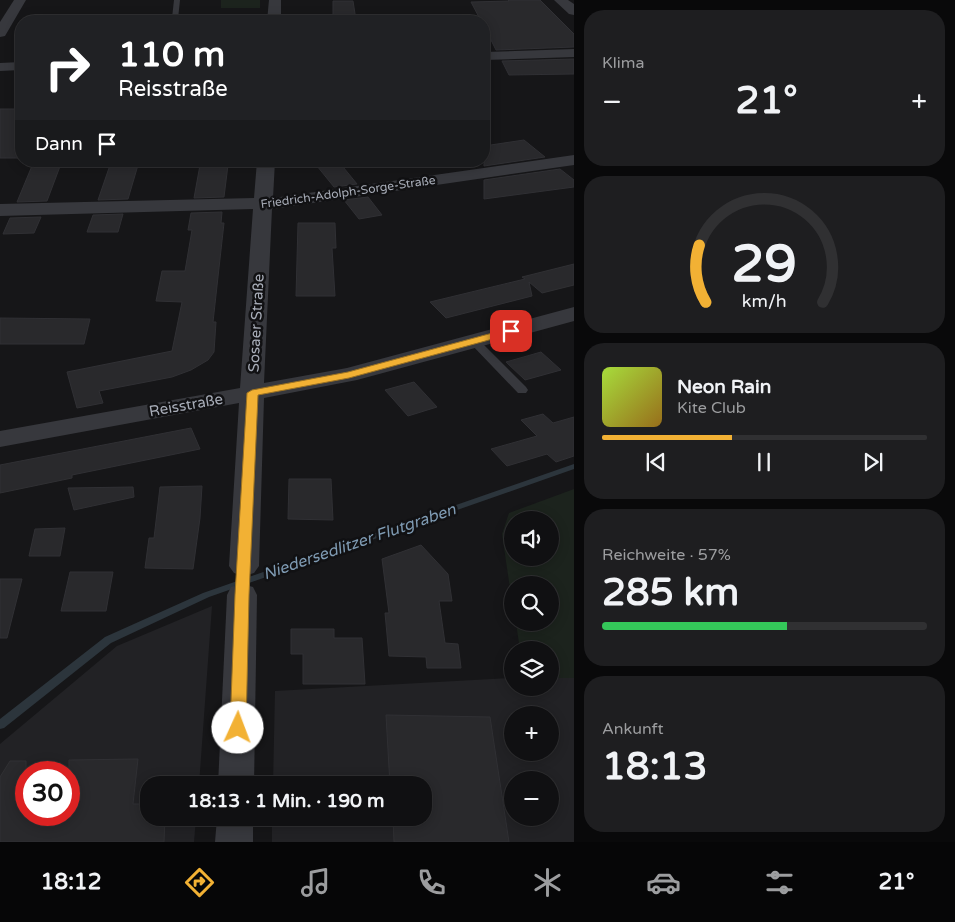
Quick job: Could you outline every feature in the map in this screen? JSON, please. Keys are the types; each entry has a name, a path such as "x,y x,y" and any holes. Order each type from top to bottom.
{"street":[{"path":"0,33 20,0"},
{"path":"274,15 275,0"},
{"path":"560,0 574,12"},
{"path":"490,56 574,53"},
{"path":"0,67 15,66"},
{"name":"Friedrich-Adolph-Sorge-Straße","path":"0,210 292,202 574,160"},
{"name":"Sosaer Straße","path":"236,776 243,581 265,167"},
{"name":"Reisstraße","path":"0,439 349,375 574,314"},
{"path":"234,842 235,826"}],"lane":[{"path":"175,15 177,0"},
{"path":"474,341 522,390"}],"shaded area":[{"path":"221,0 260,0 260,8 221,8"},
{"path":"574,489 574,678 559,678 559,641 519,641 517,631 559,631 559,576 508,576 507,566 559,566 559,511 514,511"},
{"path":"504,528 504,548 502,534"},
{"path":"212,606 200,776 140,776 140,826 195,826 194,842 0,842 0,744 117,646"},
{"path":"504,678 504,696 559,696 559,678 574,678 574,842 272,842 272,826 432,826 432,776 273,776 275,691"}],"building":[{"path":"540,0 574,34 574,47 496,50 490,38 490,15 478,15 471,2"},
{"path":"333,1 353,1 355,15 333,15"},
{"path":"574,59 574,74 509,75 502,61"},
{"path":"0,109 15,109 15,158 0,158"},
{"path":"524,140 545,157 490,165 490,145"},
{"path":"32,167 60,167 47,201 17,202"},
{"path":"109,167 137,167 128,199 98,200"},
{"path":"200,167 228,167 224,197 194,198"},
{"path":"318,167 343,167 357,184 334,187"},
{"path":"560,169 574,180 574,187 484,199 484,180"},
{"path":"368,197 382,215 359,219 344,200"},
{"path":"222,212 221,223 224,223 213,322 216,322 214,352 208,360 191,370 172,377 99,391 103,403 77,408 67,372 172,351 182,302 156,301 162,271 185,271 192,230 188,230 191,213"},
{"path":"123,214 118,232 87,232 93,215"},
{"path":"41,217 34,233 3,234 10,218"},
{"path":"298,223 335,223 336,248 332,248 335,296 296,296"},
{"path":"574,264 574,285 542,293 529,282 532,296 446,318 430,302 525,279 522,277"},
{"path":"0,318 90,319 84,344 0,344"},
{"path":"541,352 561,370 525,380 506,362"},
{"path":"414,382 437,407 408,416 385,390"},
{"path":"543,414 553,423 574,417 574,456 556,462 547,454 507,466 491,449 537,436 521,420"},
{"path":"191,428 200,449 72,475 72,478 0,493 0,465"},
{"path":"289,479 331,479 333,520 288,519"},
{"path":"202,486 193,569 145,568 149,538 154,538 160,487"},
{"path":"133,487 134,497 74,510 68,488"},
{"path":"65,528 60,556 29,556 35,529"},
{"path":"421,545 448,574 452,601 439,601 445,643 458,644 461,668 427,668 426,657 389,656 385,613 389,613 382,559"},
{"path":"70,572 113,572 106,611 61,611"},
{"path":"0,579 22,579 7,638 0,638"},
{"path":"291,629 334,629 334,638 362,638 365,684 303,684 303,654 291,654"},
{"path":"386,715 490,717 504,809 504,826 507,826 509,842 394,842 393,826 432,826 432,776 389,776"},
{"path":"138,759 133,804 140,804 140,826 165,826 164,842 0,842 0,777 10,761 15,761 15,826 80,826 80,761 69,760"}],"waterway":[{"name":"Niedersedlitzer Flutgraben","path":"0,725 108,640 206,595 574,466"}],"route":[{"path":"238,728 242,595 252,393 349,375 511,331"}]}
